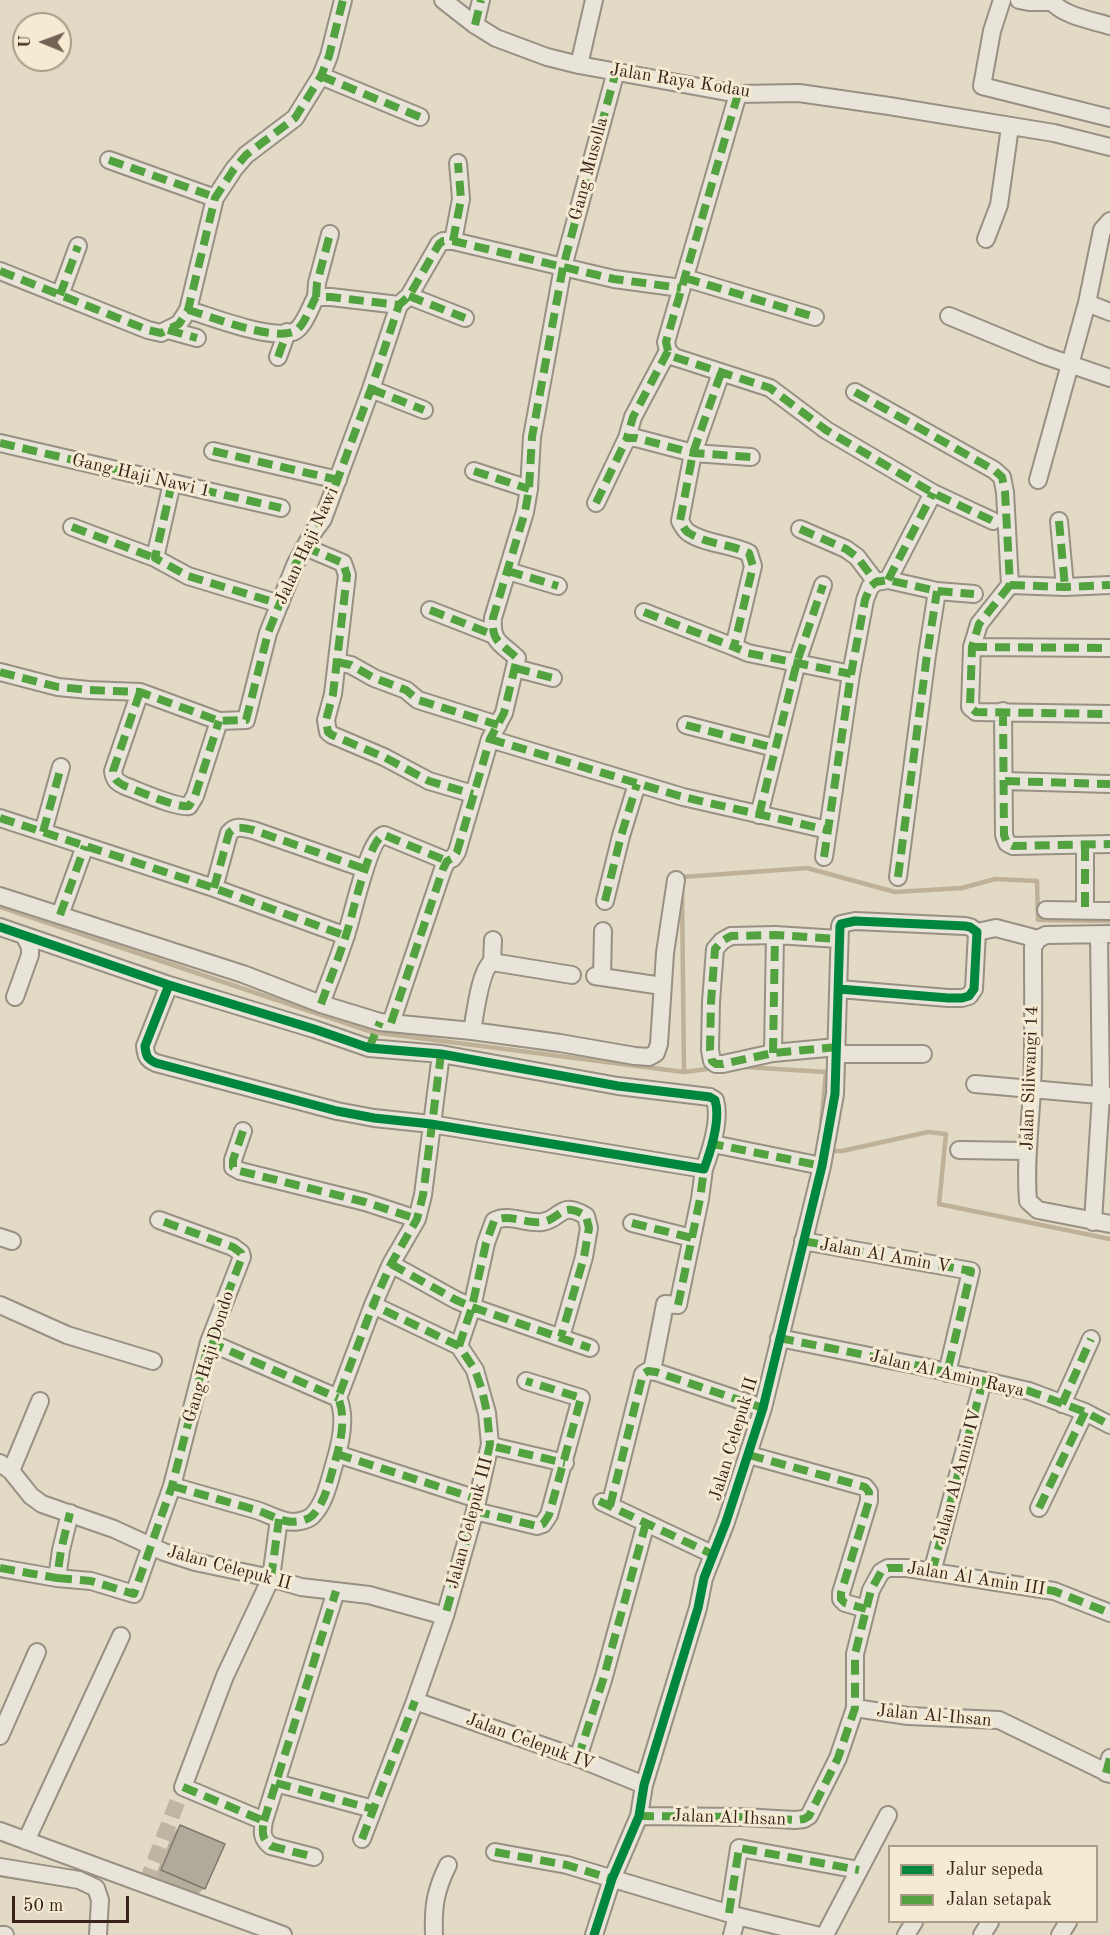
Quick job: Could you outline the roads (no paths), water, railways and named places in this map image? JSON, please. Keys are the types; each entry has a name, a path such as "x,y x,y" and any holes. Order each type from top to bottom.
{"street":[{"path":"0,271 148,330 161,333 179,324 188,310 216,198 234,169 246,155 295,118 321,76 329,57 344,0"},
{"name":"Jalan Raya Kodau","path":"443,0 496,38 519,48 579,65 738,94 799,93 1054,133 1110,147"},
{"path":"475,25 481,0"},
{"path":"579,65 594,0"},
{"path":"1002,0 992,31 982,86 1110,118"},
{"path":"1019,0 1050,1 1075,15 1110,26"},
{"name":"Gang Musolla","path":"494,635 494,618 525,512 529,489 532,437 563,267 615,71"},
{"path":"321,76 420,117"},
{"path":"738,94 666,342 668,351 674,357 770,388 826,430 933,493 993,521"},
{"path":"986,238 999,205 1010,127"},
{"path":"109,160 216,198"},
{"path":"458,163 461,199 453,241 614,279 683,283 815,317"},
{"path":"1038,480 1087,303 1102,230 1110,221"},
{"path":"188,310 265,333 294,332 302,325 316,297 317,283 330,234"},
{"name":"Jalan Haji Nawi","path":"0,672 58,687 140,692 219,721 246,720 268,633 296,563 323,519 404,301 439,244 453,241"},
{"path":"60,295 78,246"},
{"path":"316,297 404,301 465,318"},
{"path":"1087,303 1110,312"},
{"path":"948,316 1043,355 1110,378"},
{"path":"168,330 197,338"},
{"path":"278,357 287,332"},
{"path":"596,503 627,438 633,417 668,351"},
{"path":"721,373 693,453 680,522 686,532 749,553 753,566 734,647"},
{"path":"372,389 424,410"},
{"path":"855,392 994,470 1002,477 1010,585 979,624 972,647 970,707 972,710 976,712 1110,714"},
{"path":"627,438 636,438 693,453 751,457"},
{"name":"Gang Haji Nawi 1","path":"0,443 281,508"},
{"path":"213,451 338,480"},
{"path":"474,471 529,489"},
{"path":"155,558 172,483"},
{"path":"825,857 851,674 865,600 870,587 882,581 933,493"},
{"path":"1059,521 1065,587"},
{"path":"72,527 155,558 188,576 280,604"},
{"path":"801,528 846,549 882,581 937,591 974,594"},
{"path":"305,546 343,563 346,568 333,694 326,720 328,732 384,757 429,781 473,794"},
{"path":"508,571 558,586"},
{"path":"759,814 797,662 823,585"},
{"path":"1010,585 1065,587 1110,585"},
{"path":"898,877 937,591"},
{"path":"369,1046 383,1024 447,861 457,852 473,794 494,732 504,713 517,658 500,644 494,635 430,609"},
{"path":"644,612 748,653 851,674"},
{"path":"972,647 1110,648"},
{"path":"337,662 351,665 374,678 406,690 418,700 494,732 637,784 828,830"},
{"path":"515,668 553,678"},
{"path":"140,692 113,771 114,778 117,782 183,807 189,806 195,796 219,721"},
{"path":"1004,711 1004,835 1007,843 1013,846 1110,844"},
{"path":"686,725 775,747"},
{"path":"43,832 61,767"},
{"path":"1005,781 1110,784"},
{"path":"605,901 637,784"},
{"path":"0,818 214,888 346,936"},
{"path":"214,888 229,833 238,827 253,830 365,869"},
{"path":"321,1004 346,936 365,869 378,839 384,836 447,861"},
{"path":"60,915 85,846"},
{"path":"1085,846 1085,910"},
{"path":"0,896 243,974 321,1004 383,1024 471,1030 649,1057 656,1053 659,1044 662,986 676,880"},
{"path":"1046,910 1110,911"},
{"path":"923,1054 837,1050 773,1053 716,1064 712,1061 710,1050 715,949 731,936 775,935 839,939 842,924 855,921 965,926 977,932 996,928 1035,943 1046,936 1105,935 1106,1096 1093,1222 1110,1224"},
{"path":"0,927 169,985 369,1046 441,1054 618,1086 710,1097 715,1100 717,1107 713,1144 704,1169 678,1305 665,1304 652,1371"},
{"path":"603,931 598,976 662,986"},
{"path":"839,989 948,999 969,996 974,989 977,932"},
{"path":"15,998 30,955 30,947 24,935"},
{"path":"773,1053 775,935"},
{"name":"Jalan Celepuk II","path":"594,1935 612,1879 639,1816 644,1785 698,1608 704,1578 726,1522 763,1408 828,1138 835,1094 839,939"},
{"path":"492,962 493,940"},
{"name":"Jalan Siliwangi 14","path":"1035,943 1032,1089 1027,1151 1028,1201 1033,1207 1050,1214 1093,1222"},
{"path":"471,1030 488,964 492,962 572,975"},
{"path":"169,985 145,1046 146,1056 150,1060 337,1111 704,1169"},
{"path":"172,1486 279,1519 296,1522 313,1515 323,1498 337,1454 342,1422 342,1411 338,1398 373,1305 391,1264 417,1218 423,1195 430,1124 441,1054"},
{"path":"975,1084 1106,1096"},
{"path":"243,1131 233,1165 240,1172 364,1202 417,1218"},
{"path":"713,1144 823,1164"},
{"path":"959,1150 1027,1151"},
{"path":"373,1305 459,1346 472,1307 486,1243 494,1221 513,1218 541,1222 559,1212 576,1209 586,1215 589,1228 584,1257 561,1337"},
{"name":"Gang Haji Dondo","path":"57,1578 91,1581 134,1594 172,1486 210,1342 242,1255 233,1247 159,1220"},
{"path":"632,1222 692,1238"},
{"name":"Jalan Al Amin V","path":"803,1241 971,1271 947,1373"},
{"path":"391,1264 472,1307 590,1348"},
{"path":"0,1305 67,1335 153,1361"},
{"name":"Jalan Al Amin Raya","path":"779,1338 1029,1391 1085,1412 1110,1425"},
{"path":"1062,1404 1091,1339"},
{"path":"210,1342 338,1398"},
{"name":"Jalan Celepuk III","path":"362,1839 445,1616 476,1505 490,1444 487,1413 475,1370 459,1346"},
{"path":"712,1554 604,1504 643,1374 652,1371 763,1408"},
{"path":"337,1454 525,1524 537,1526 543,1524 549,1515 565,1463 581,1398 526,1381"},
{"name":"Jalan Al Amin IV","path":"932,1572 983,1381"},
{"path":"5,1467 40,1401"},
{"path":"1040,1508 1085,1412"},
{"path":"496,1447 565,1463"},
{"path":"749,1455 866,1487 869,1492 869,1501 840,1599 845,1603 866,1609"},
{"name":"Jalan Celepuk II","path":"5,1467 31,1496 42,1504 114,1529 150,1546 195,1562 271,1578 301,1587 369,1594 445,1616"},
{"path":"0,1568 57,1578 60,1550 70,1513"},
{"path":"264,1821 183,1787 225,1676 271,1578 279,1519"},
{"path":"578,1758 603,1680 646,1523"},
{"name":"Jalan Al Amin III","path":"855,1708 855,1654 871,1590 880,1572 888,1568 897,1567 1054,1591 1110,1613"},
{"path":"314,1857 271,1846 262,1833 336,1591"},
{"path":"26,1841 121,1636"},
{"path":"0,1737 37,1652"},
{"name":"Jalan Celepuk IV","path":"415,1701 578,1758 644,1785"},
{"name":"Jalan Al-Ihsan","path":"855,1708 908,1716 999,1720 1109,1768"},
{"name":"Jalan Al Ihsan","path":"639,1816 804,1820 809,1816 838,1758 855,1708"},
{"path":"276,1783 373,1809"},
{"path":"825,1935 888,1815"},
{"path":"0,1831 283,1935"},
{"path":"732,1935 739,1848 859,1870"},
{"path":"495,1852 567,1865 733,1914 816,1935"},
{"path":"434,1935 434,1901 437,1888 448,1865"},
{"path":"0,1867 79,1880 96,1888 100,1900 98,1935"},
{"path":"0,1935 5,1935"}],"waterway":[{"path":"682,880 682,877 807,868 895,892 962,888 995,879 1037,881 1038,920 1110,921"},
{"path":"682,891 684,1072"},
{"path":"0,907 372,1032 684,1072 715,1068"},
{"path":"744,1067 826,1072 821,1126"},
{"path":"829,1151 842,1151 928,1132 946,1134 939,1204 1110,1239"}],"tunnel":[{"path":"146,1884 183,1787"}]}
